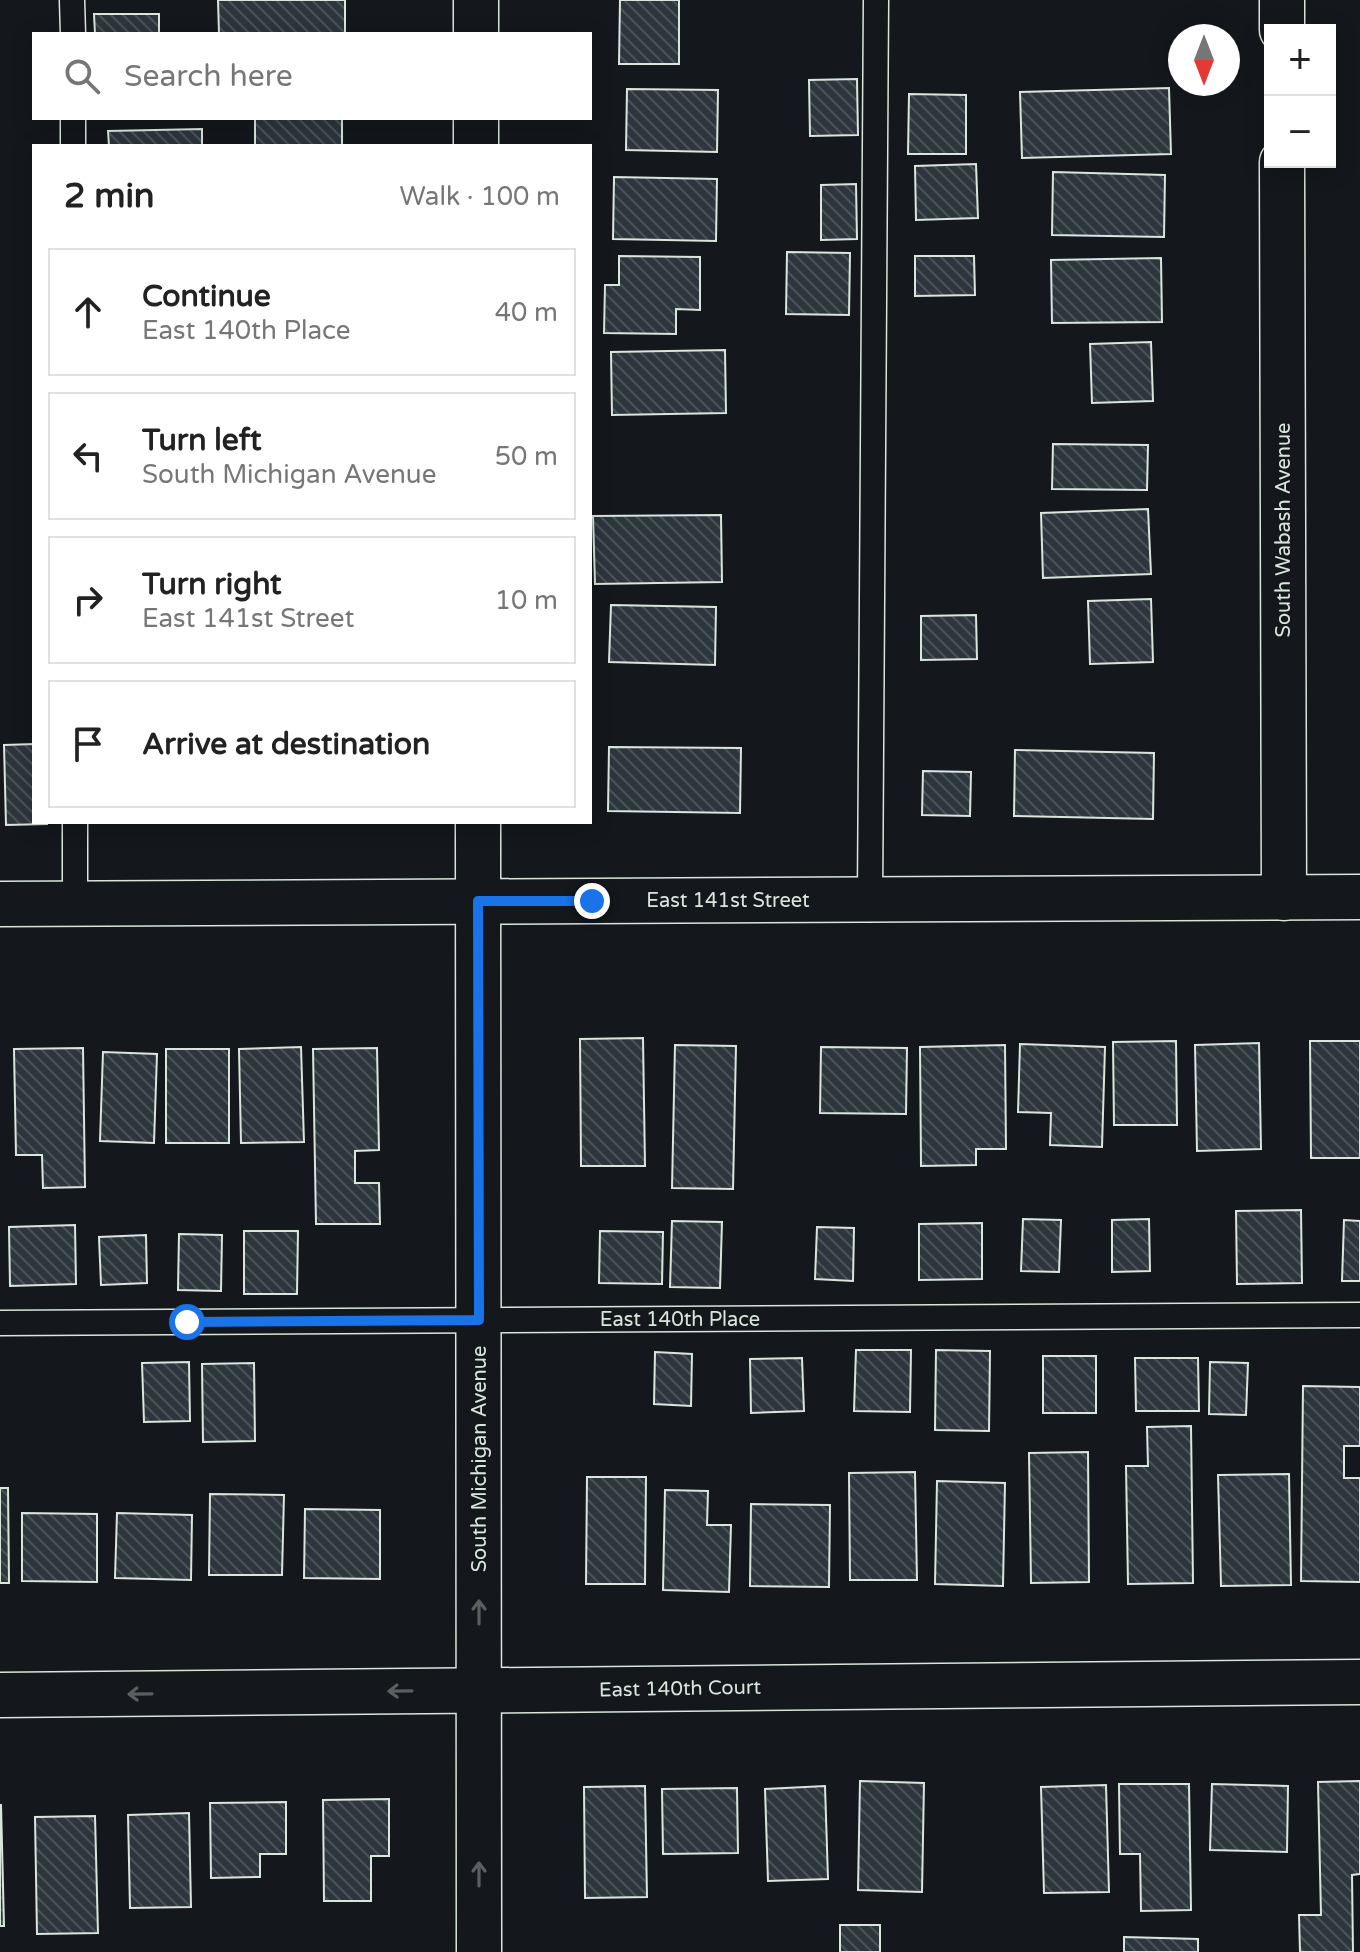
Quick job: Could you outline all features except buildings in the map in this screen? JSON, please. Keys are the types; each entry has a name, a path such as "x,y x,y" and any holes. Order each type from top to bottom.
{"street":[{"path":"476,0 476,32"},
{"path":"1282,0 1282,24"},
{"path":"476,120 476,144"},
{"name":"South Wabash Avenue","path":"1282,168 1284,898"},
{"name":"South Michigan Avenue","path":"478,824 479,1952"},
{"name":"East 141st Street","path":"0,904 1360,897"},
{"name":"East 140th Court","path":"0,1695 1360,1682"}],"lane":[{"path":"72,0 73,32"},
{"path":"870,899 876,0"},
{"path":"73,120 73,144"},
{"path":"75,824 75,904"},
{"name":"East 140th Place","path":"0,1323 1360,1315"}],"route":[{"path":"187,1322 479,1320 478,901 592,901"}]}
